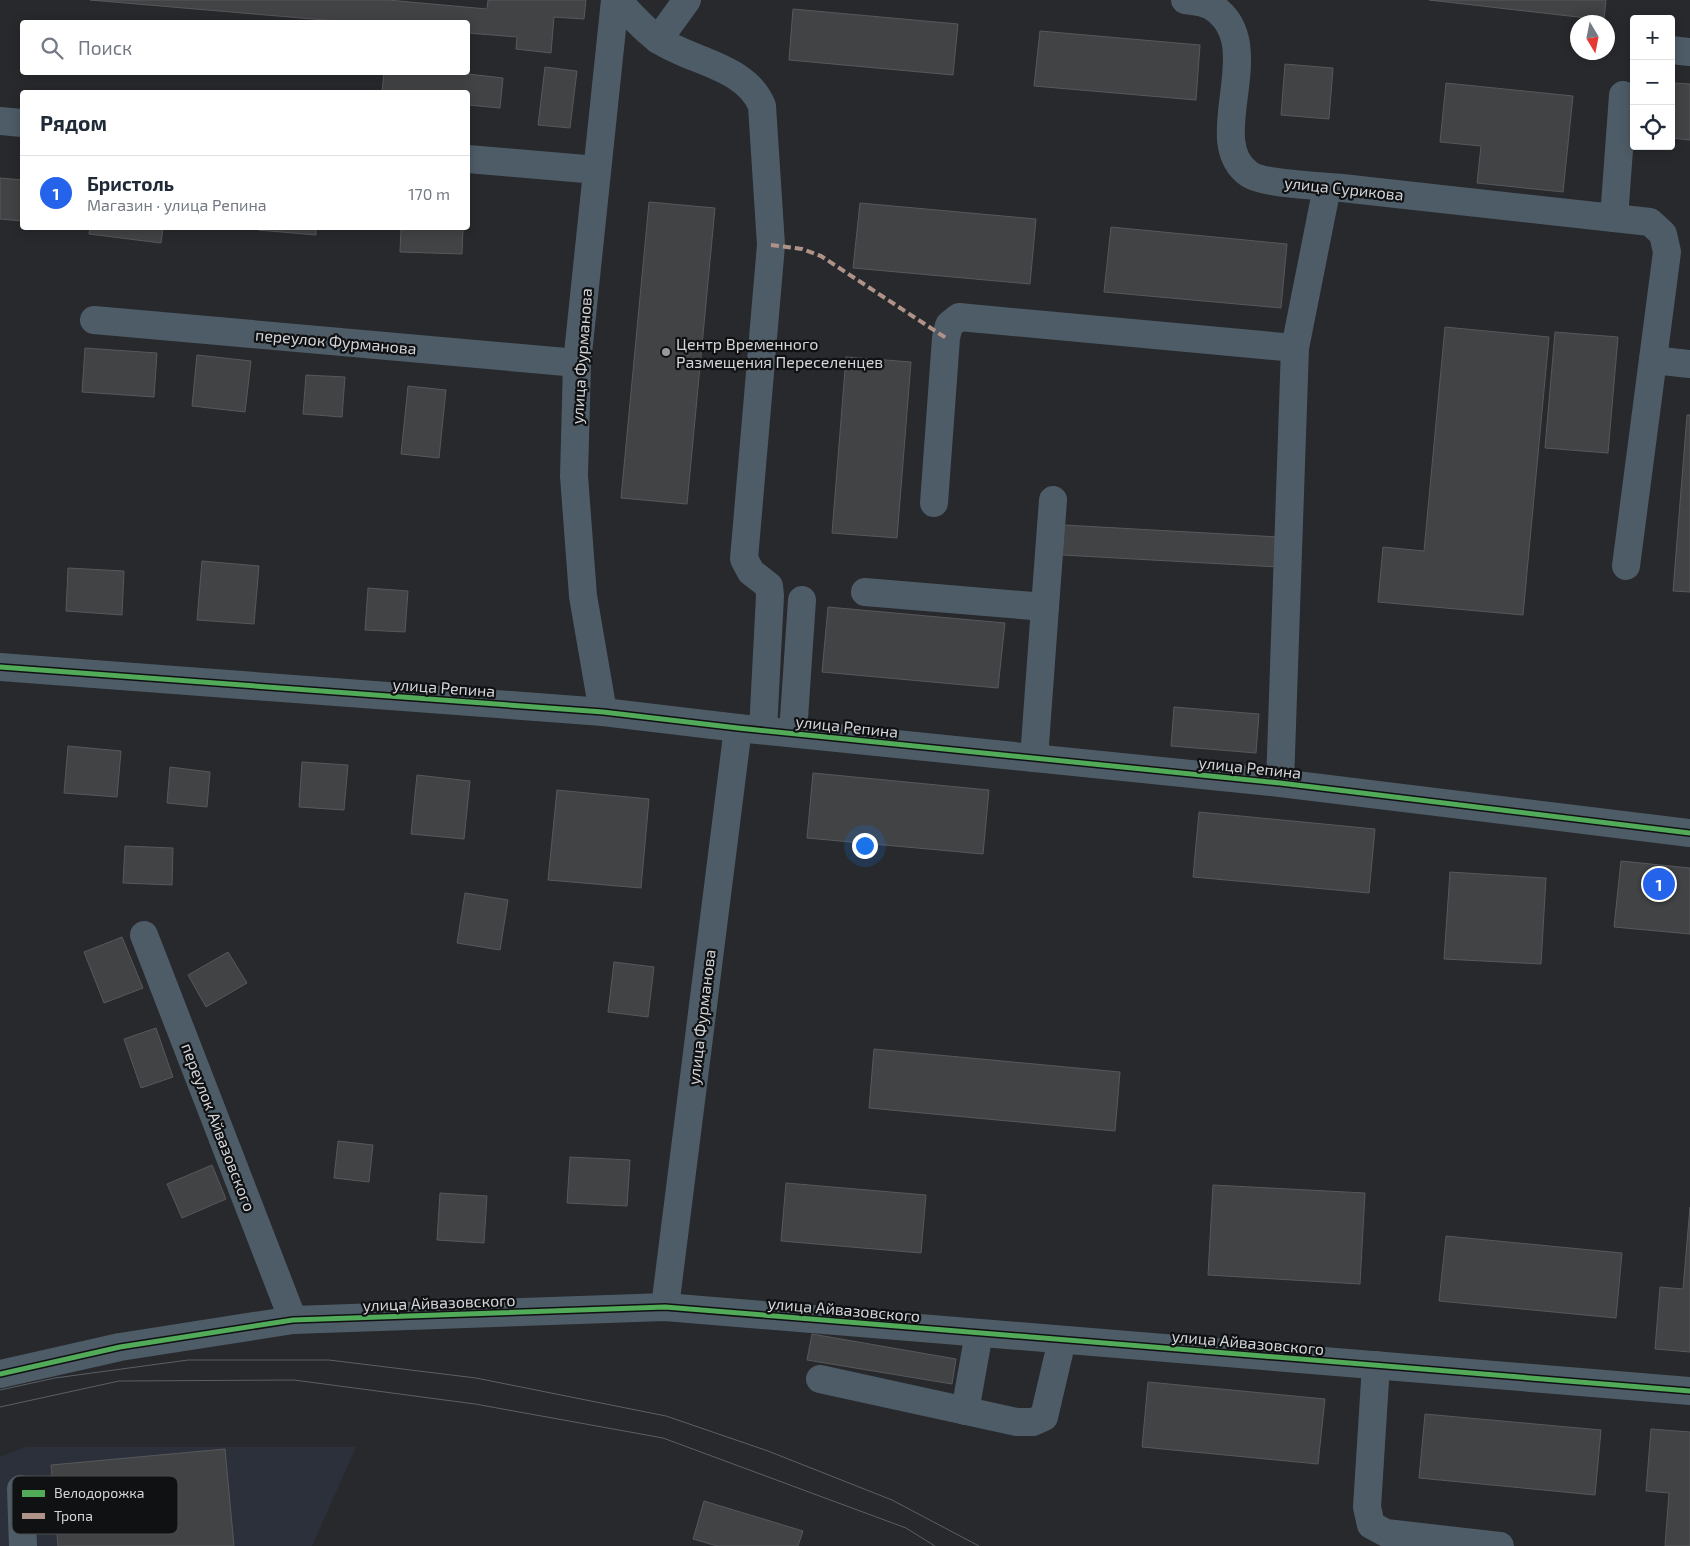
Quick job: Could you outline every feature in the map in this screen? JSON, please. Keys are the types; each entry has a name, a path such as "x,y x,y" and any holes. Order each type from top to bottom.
{"street":[{"name":"улица Фурманова","path":"616,0 658,40 743,80 757,93 762,106 771,245 744,559 751,572 769,586 770,596 664,1307"},
{"name":"улица Фурманова","path":"603,712 583,596 574,476 578,363 616,0"},
{"path":"658,40 687,0"},
{"name":"улица Сурикова","path":"1185,0 1210,5 1230,23 1238,50 1231,142 1236,162 1250,175 1327,187 1650,222 1663,234 1667,252 1653,360"},
{"path":"1675,50 1690,52"},
{"path":"1614,218 1623,95"},
{"path":"0,121 20,123"},
{"path":"470,159 597,170"},
{"path":"1280,783 1295,348 1327,187"},
{"path":"934,502 946,338 949,325 959,318 1295,348"},
{"name":"переулок Фурманова","path":"94,320 578,363"},
{"path":"1626,566 1653,360 1690,364"},
{"path":"1034,758 1053,500"},
{"path":"865,592 1045,607"},
{"path":"792,733 802,600"},
{"name":"улица Репина","path":"0,667 603,712 750,729 1280,783 1690,832"},
{"name":"переулок Айвазовского","path":"144,935 293,1320"},
{"name":"улица Айвазовского","path":"0,1374 120,1347 293,1320 664,1307 1690,1391"},
{"path":"965,1411 979,1333"},
{"path":"820,1379 1017,1422 1033,1422 1044,1417 1062,1340"},
{"path":"1376,1365 1367,1507 1371,1525 1386,1533 1500,1546"}],"shaded area":[{"path":"25,1447 356,1447 312,1546 0,1546 0,1457"}],"building":[{"path":"90,0 388,0 487,9 488,0 586,0 584,19 554,17 551,53 516,49 517,37 470,33 470,20 325,20"},
{"path":"1429,0 1606,0 1604,15 1570,16"},
{"path":"793,9 958,24 953,75 789,60"},
{"path":"1040,31 1200,45 1196,100 1034,86"},
{"path":"1285,64 1333,68 1329,119 1281,115"},
{"path":"545,67 577,71 570,128 538,125"},
{"path":"470,74 503,78 500,108 470,105 470,90 382,90 384,75"},
{"path":"1446,83 1573,96 1563,192 1477,183 1481,146 1440,142"},
{"path":"1675,83 1690,84 1690,140 1675,138"},
{"path":"0,178 20,180 20,221 0,219"},
{"path":"649,202 715,208 687,504 621,498"},
{"path":"860,203 1036,219 1030,284 853,268"},
{"path":"1111,227 1287,244 1281,308 1104,292"},
{"path":"90,230 163,230 161,243 89,234"},
{"path":"258,230 316,230 316,235"},
{"path":"401,230 463,230 462,254 400,252"},
{"path":"1445,327 1549,337 1523,615 1378,602 1383,547 1424,551"},
{"path":"1555,332 1618,337 1608,453 1545,448"},
{"path":"85,348 157,353 154,397 82,392"},
{"path":"197,355 251,361 245,412 192,406"},
{"path":"846,357 911,362 897,538 832,533"},
{"path":"306,375 345,377 342,417 303,414"},
{"path":"408,386 446,390 439,458 401,454"},
{"path":"1687,415 1690,415 1690,592 1673,591"},
{"path":"1064,525 1279,537 1278,567 1062,555"},
{"path":"202,561 259,566 254,624 197,620"},
{"path":"68,568 124,571 122,615 66,611"},
{"path":"368,588 408,591 405,632 365,630"},
{"path":"828,607 1005,623 998,688 822,672"},
{"path":"1174,707 1259,714 1256,753 1171,746"},
{"path":"68,746 121,751 117,797 64,793"},
{"path":"302,762 348,765 344,810 299,807"},
{"path":"170,767 210,772 207,807 167,803"},
{"path":"813,773 989,790 983,854 807,838"},
{"path":"417,775 470,781 464,839 411,834"},
{"path":"557,790 649,799 641,888 548,880"},
{"path":"1199,812 1375,829 1369,893 1193,877"},
{"path":"125,846 173,848 172,885 123,883"},
{"path":"1621,861 1690,868 1690,934 1614,927"},
{"path":"1450,872 1546,878 1541,964 1444,959"},
{"path":"465,893 508,900 500,950 457,943"},
{"path":"122,937 143,988 104,1003 84,952"},
{"path":"228,952 247,983 206,1007 188,975"},
{"path":"614,962 654,967 648,1017 608,1012"},
{"path":"156,1028 173,1077 141,1088 124,1039"},
{"path":"874,1049 1120,1072 1115,1131 869,1108"},
{"path":"338,1141 373,1145 369,1182 334,1178"},
{"path":"570,1157 630,1160 627,1206 567,1203"},
{"path":"212,1165 226,1199 182,1218 167,1184"},
{"path":"786,1183 926,1195 921,1253 781,1241"},
{"path":"1213,1185 1365,1193 1360,1284 1208,1275"},
{"path":"440,1193 487,1196 484,1243 437,1240"},
{"path":"1690,1207 1690,1352 1655,1349 1660,1287 1683,1289"},
{"path":"1446,1236 1622,1253 1616,1318 1439,1301"},
{"path":"812,1334 956,1359 952,1384 807,1360"},
{"path":"1148,1382 1325,1399 1318,1464 1142,1447"},
{"path":"1425,1414 1601,1430 1595,1495 1419,1478"},
{"path":"1651,1429 1690,1432 1690,1546 1665,1546 1669,1493 1646,1491"},
{"path":"225,1449 234,1546 58,1546 57,1534 178,1534 178,1476 52,1476 51,1465"},
{"path":"704,1501 803,1531 798,1546 717,1546 693,1539"}],"tram line":[{"path":"0,1390 55,1378 188,1360 329,1360 476,1378 666,1416 768,1451 892,1500 979,1546"},
{"path":"0,1407 119,1381 294,1380 475,1404 663,1438 906,1528 935,1546"}],"marked path":[{"path":"771,245 802,249 821,256 946,338"}],"cycle path":[{"path":"0,667 603,712 738,728 1280,783 1690,833"},
{"path":"0,1374 120,1347 293,1320 665,1307 1690,1391"}],"place":[{"name":"Центр Временного Размещения Переселенцев","path":"666,352"},
{"name":"Бристоль","path":"1659,884"}]}
